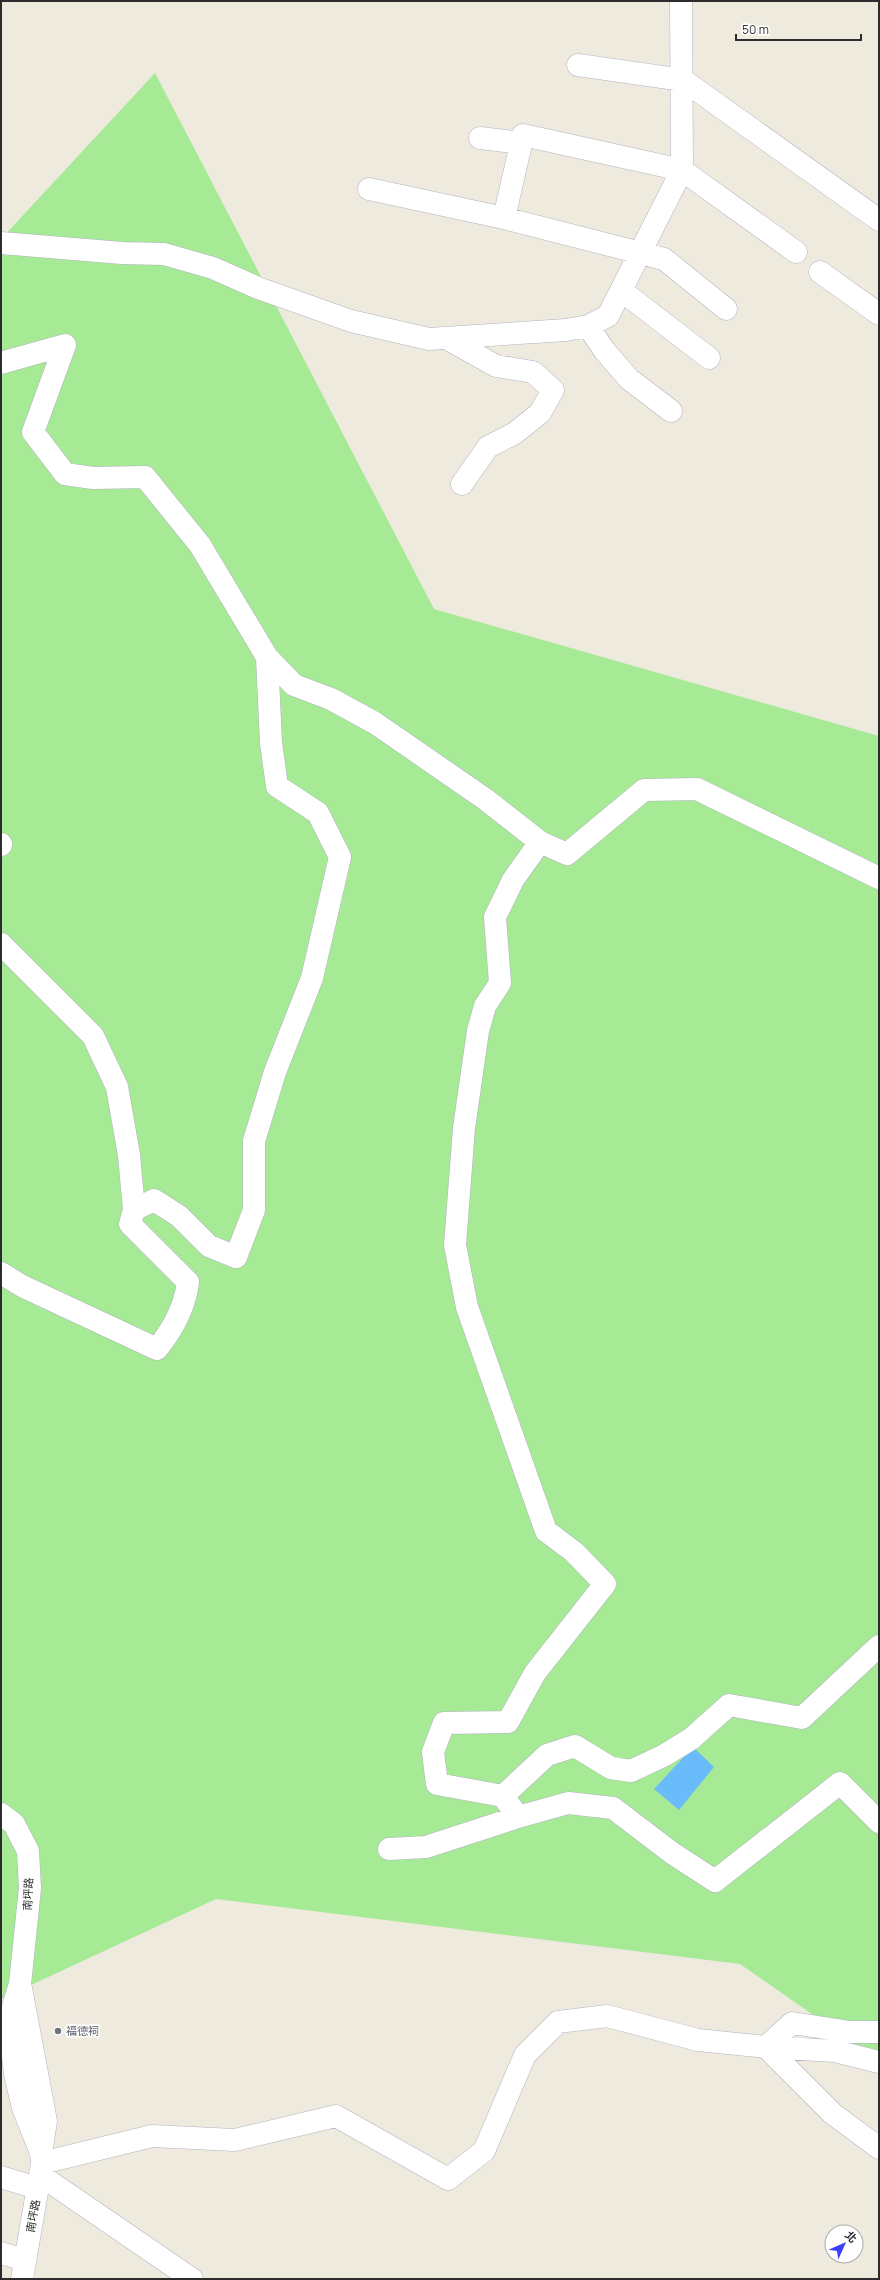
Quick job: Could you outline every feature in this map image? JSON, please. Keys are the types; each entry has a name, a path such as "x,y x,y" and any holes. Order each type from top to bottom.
{"street":[{"path":"1,243 122,253 164,254 213,268 258,288 351,321 429,339 566,330 588,326 608,316 641,254 682,170 683,80 681,1"},
{"path":"578,65 683,80 879,220"},
{"path":"504,218 523,135 682,170 796,252"},
{"path":"480,138 521,143"},
{"path":"369,190 504,218 664,259 726,309"},
{"path":"820,272 879,314"},
{"path":"622,291 709,358"},
{"path":"588,326 604,350 629,379 671,411"},
{"path":"446,338 496,366 533,372 553,390 540,412 515,433 488,447 462,484"},
{"path":"1,363 65,345 33,432 65,474 93,478 145,477 200,546 267,657 294,685 331,700 375,723 485,799 540,842 567,854 644,790 697,789 879,878"},
{"path":"134,1210 154,1200 179,1216 209,1246 236,1257 254,1210 254,1141 275,1072 312,978 330,906 340,857 318,813 277,786 271,743 267,657"},
{"path":"518,1817 503,1796 436,1784 433,1752 444,1723 508,1722 534,1674 605,1584 574,1552 546,1531 467,1307 455,1245 464,1128 478,1031 485,1006 500,983 495,917 512,880 540,842"},
{"path":"1,944 93,1036 117,1087 129,1155 134,1210 130,1224 188,1282 186,1296 172,1331 156,1349 22,1286 1,1274"},
{"path":"503,1796 547,1755 575,1746 611,1768 631,1771 663,1756 691,1739 728,1705 802,1718 879,1646"},
{"path":"389,1849 426,1847 518,1817 568,1803 613,1808 672,1853 716,1881 840,1783 876,1813"},
{"name":"南坪路","path":"1,1814 14,1824 28,1851 30,1888 20,1984 12,2010 11,2040 15,2074 40,2170 24,2270"},
{"path":"1,2177 40,2170 152,2136 235,2140 336,2116 448,2179 484,2152 525,2055 558,2022 607,2016 698,2040 766,2047 835,2051 879,2062"},
{"path":"766,2047 792,2023 850,2032 879,2032"},
{"path":"766,2047 833,2114 879,2148"},
{"path":"40,2170 192,2279"},
{"path":"1,2253 24,2270"}],"green space":[{"path":"155,73 434,609 879,736 879,2061 740,1964 216,1899 1,1999 1,239"}],"water":[{"path":"693,1747 714,1767 679,1810 654,1789"}],"place":[{"name":"福德祠","path":"58,2031"}]}
